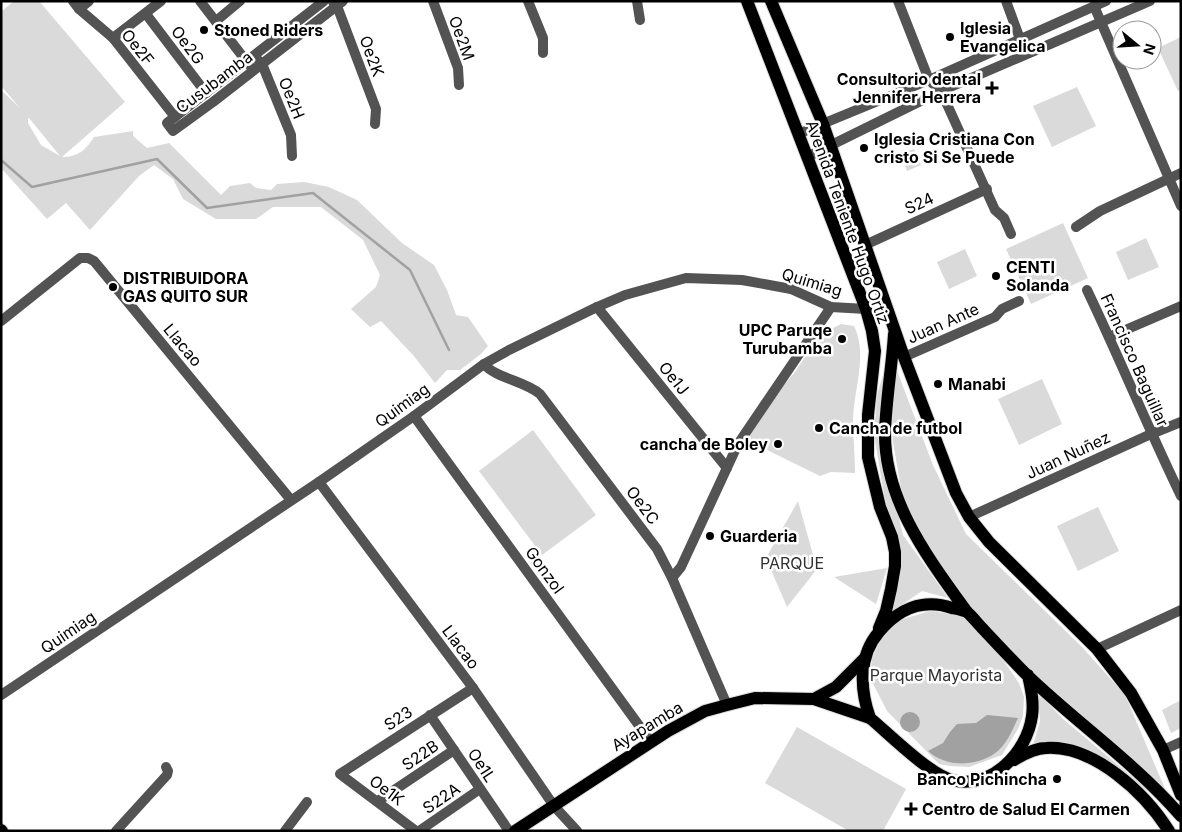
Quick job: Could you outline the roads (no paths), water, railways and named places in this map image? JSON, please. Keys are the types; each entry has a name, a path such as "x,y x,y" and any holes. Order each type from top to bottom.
{"main road":[{"name":"Avenida Teniente Hugo Ortiz","path":"747,1 866,309 872,331 875,351 868,415 868,457 880,507 892,537 896,566 886,611 876,635"},
{"name":"Avenida Teniente Hugo Ortiz","path":"771,1 823,124 895,326 904,357 956,493 969,517 989,542 1097,650 1132,693 1163,750 1181,795"},
{"name":"Avenida Teniente Hugo Ortiz","path":"895,326 885,432 890,474 904,516 933,565 967,612"},
{"path":"1169,831 1130,785 1098,762 1086,756 1068,751 1046,748 1028,753 987,778 964,782 951,780 937,774 870,718 866,707 862,677 865,658 876,635 897,614 912,606 938,604 967,612 1028,675 1158,790 1181,816"},
{"path":"814,699 831,691 865,658"},
{"path":"1008,764 1023,746 1032,717 1033,699 1028,675"},
{"name":"Ayapamba","path":"515,831 694,716 727,704 755,698 814,699 870,718"}],"street":[{"path":"76,5 90,1"},
{"path":"113,38 161,1"},
{"name":"Oe2H","path":"200,1 254,63 291,135 292,156"},
{"path":"216,21 240,1"},
{"name":"Cusubamba","path":"324,1 254,63 173,131 167,123 206,93 254,63 337,3"},
{"name":"Oe2M","path":"433,1 458,68 458,85"},
{"path":"528,1 542,38 543,53"},
{"path":"636,1 640,20"},
{"path":"898,1 929,80 941,91 995,210 1004,218 1011,234"},
{"path":"1006,1 1020,39"},
{"path":"798,134 929,80 1106,1"},
{"path":"807,157 941,91 1150,1"},
{"name":"Oe2K","path":"337,3 376,109 375,124"},
{"name":"Oe2F","path":"76,5 113,38 175,117"},
{"path":"1094,6 1181,206"},
{"name":"Oe2G","path":"146,14 206,93"},
{"path":"1076,227 1100,211 1181,173"},
{"name":"S24","path":"865,245 986,189"},
{"name":"Llacao","path":"1,321 80,258 88,258 94,261 290,500"},
{"name":"Quimiag","path":"1,695 319,482 414,416 484,364 597,306 626,295 686,278 742,280 791,289 831,307 866,309"},
{"name":"Francisco Baguillar","path":"1087,290 1110,337 1151,434 1181,496"},
{"name":"Juan Ante","path":"904,357 996,317 1002,309 1019,301"},
{"name":"Oe1J","path":"597,306 727,468"},
{"path":"1110,337 1181,306"},
{"path":"672,578 681,567 738,444 831,307"},
{"name":"Oe2C","path":"484,364 491,371 527,385 540,394 657,549 672,578 727,704"},
{"name":"Gonzol","path":"414,416 651,742"},
{"name":"Juan Nuñez","path":"969,517 1181,422"},
{"name":"Llacao","path":"319,482 473,688 554,806 577,831"},
{"path":"1097,650 1181,610"},
{"name":"S23","path":"340,774 473,688"},
{"name":"Oe1L","path":"430,715 509,831"},
{"path":"1163,750 1181,742"},
{"name":"S22B","path":"378,801 454,750"},
{"path":"116,831 167,775 166,767"},
{"name":"Oe1K","path":"340,774 416,831"},
{"name":"S22A","path":"420,831 480,789"},
{"path":"285,831 307,802"}],"waterway":[{"path":"1,160 32,187 157,159 207,208 313,193 410,270 449,350"}],"place":[{"name":"Stoned Riders","path":"204,30"},
{"name":"Iglesia Evangelica","path":"950,37"},
{"name":"Consultorio dental Jennifer Herrera","path":"992,88"},
{"name":"Iglesia Cristiana Con cristo Si Se Puede","path":"864,148"},
{"name":"CENTI Solanda","path":"996,276"},
{"name":"DISTRIBUIDORA GAS QUITO SUR","path":"113,287"},
{"name":"UPC Paruqe Turubamba","path":"842,339"},
{"name":"Manabi","path":"938,384"},
{"name":"Cancha de futbol","path":"819,428"},
{"name":"cancha de Boley","path":"778,444"},
{"name":"Guarderia","path":"710,536"},
{"name":"Banco Pichincha","path":"1057,779"},
{"name":"Centro de Salud El Carmen","path":"911,809"}],"park label":[{"name":"PARQUE","path":"792,563"},
{"name":"Parque Mayorista","path":"936,675"}]}
